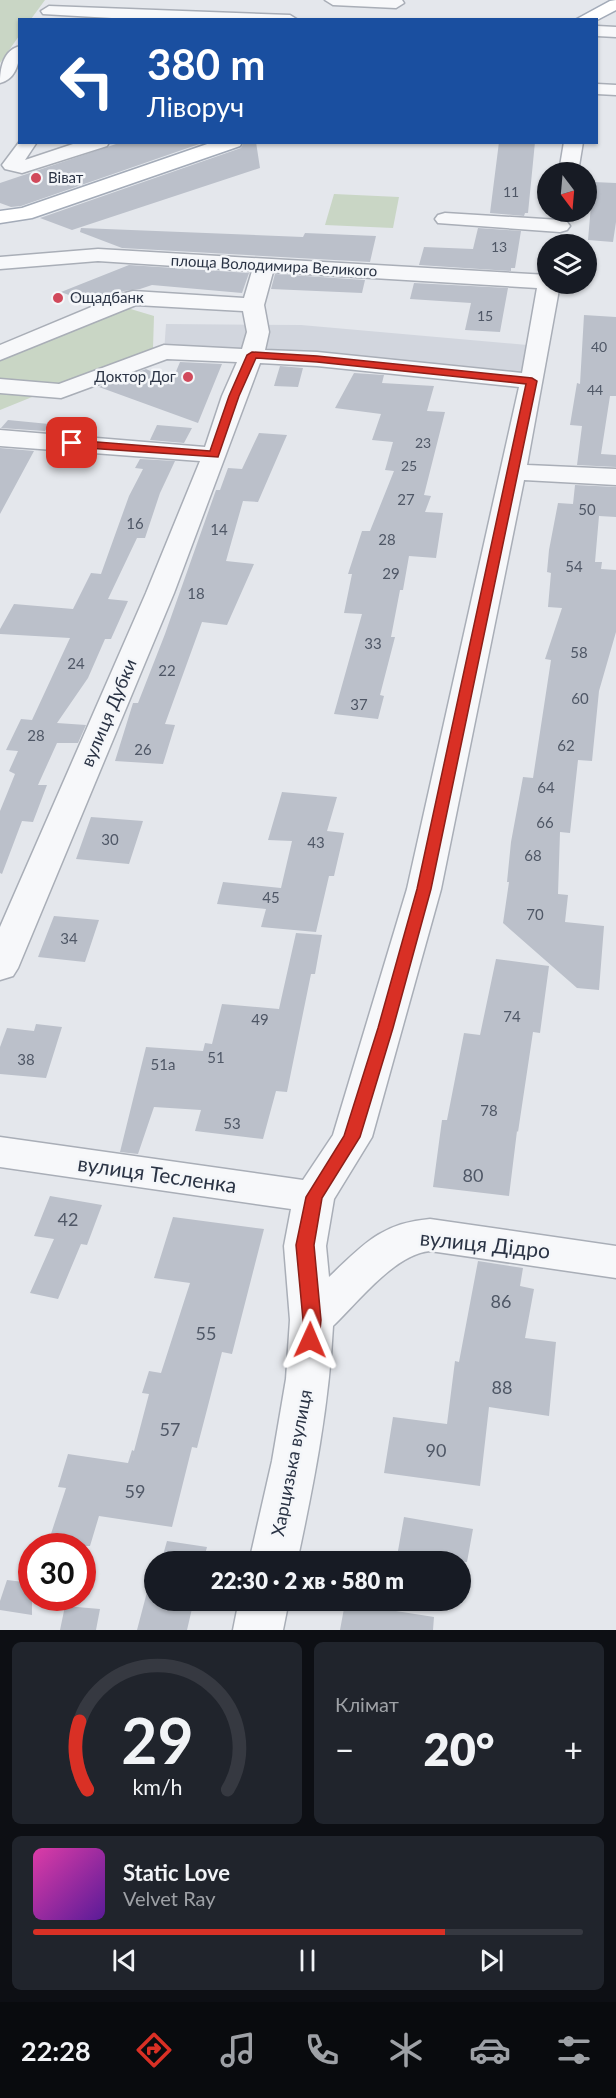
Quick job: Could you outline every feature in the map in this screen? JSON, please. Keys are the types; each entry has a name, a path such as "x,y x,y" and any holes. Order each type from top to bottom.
{"main road":[{"path":"587,18 616,4"},
{"path":"0,217 25,214 227,144"},
{"path":"0,231 25,214"}],"street":[{"path":"161,17 174,0"},
{"path":"333,0 396,3"},
{"path":"50,10 204,18"},
{"path":"598,31 616,32"},
{"path":"0,79 18,54"},
{"path":"0,79 18,80"},
{"path":"598,89 616,90"},
{"path":"27,144 12,165 22,167 94,144"},
{"path":"571,162 574,144"},
{"path":"445,220 559,227"},
{"name":"площа Володимира Великого","path":"0,263 98,255 537,282"},
{"path":"0,353 133,298 253,305 264,265"},
{"name":"Харцизька вулиця","path":"275,1551 308,1379 312,1320 305,1245 314,1197 352,1137 386,1028 424,889 532,381 546,294"},
{"name":"вулиця Дубки","path":"0,969 160,593 214,455 234,396 252,355 258,333 253,305"},
{"path":"0,386 61,391 164,352 317,359 532,381"},
{"path":"0,438 214,455"},
{"path":"511,472 616,477"},
{"name":"вулиця Тесленка","path":"0,1152 314,1197"},
{"name":"вулиця Дідро","path":"312,1320 381,1254 408,1237 429,1235 616,1262"},
{"path":"258,1630 262,1611"}],"shaded area":[{"path":"166,324 301,325 538,346 532,381 164,352"}],"green space":[{"path":"0,0 45,0 32,18 18,18 18,37 0,63"},
{"path":"334,194 399,197 393,228 325,225"},
{"path":"124,307 154,316 153,348 0,410 0,358"}],"building":[{"path":"116,144 199,144 21,206 11,207 0,203 0,183"},
{"path":"243,144 256,144 260,168 72,230 40,218 241,148"},
{"path":"499,144 535,144 528,213 524,216 490,213"},
{"path":"597,182 616,183 616,222 613,242 597,241 597,234 589,234 590,222 597,222"},
{"path":"81,228 303,237 305,233 376,236 370,262 122,248 80,232"},
{"path":"478,228 521,231 515,268 511,268 511,271 419,265 424,247 473,249"},
{"path":"129,265 249,273 242,293 152,285 124,291 92,304 61,292"},
{"path":"275,274 365,280 362,293 271,289"},
{"path":"414,283 508,288 500,332 465,330 471,303 410,299"},
{"path":"584,315 616,317 616,396 610,396 601,454 616,455 616,467 577,465 582,426 570,425 577,383 580,384"},
{"path":"180,362 222,364 198,423 99,387 146,369 172,381"},
{"path":"280,366 303,368 298,387 274,386"},
{"path":"354,373 384,375 382,383 434,386 427,411 445,412 424,495 431,496 425,512 443,513 436,558 409,556 391,637 395,637 380,695 384,696 378,719 334,714 362,614 344,613 352,574 348,574 362,531 370,531 394,471 385,470 393,442 372,440 381,414 335,408"},
{"path":"8,420 49,424 45,431 1,428"},
{"path":"157,425 192,428 184,443 150,440"},
{"path":"259,433 287,435 258,502 243,501 226,561 254,564 227,625 202,622 165,724 175,725 163,764 115,761 133,703 138,703 165,634 216,490 220,490 228,468 242,469"},
{"path":"0,448 34,451 0,514"},
{"path":"140,459 175,461 160,493 145,538 137,538 108,599 128,601 111,639 105,639 88,678 57,723 86,725 78,743 57,743 38,785 47,785 33,822 22,821 2,874 0,873 0,811 15,774 9,771 18,751 6,750 21,719 32,720 70,638 0,634 0,629 14,604 73,609 91,573 101,574 129,496 143,469 135,468"},
{"path":"575,485 616,487 616,517 599,516 595,562 602,562 601,569 616,570 616,632 599,691 592,761 578,760 570,833 560,832 558,894 568,895 565,922 604,926 599,990 577,988 503,923 509,882 507,882 511,842 523,777 533,778 551,660 545,659 562,608 548,607 551,573 547,572 549,550 558,503 573,504"},
{"path":"282,792 337,797 327,831 344,833 334,876 329,876 316,932 261,927 266,909 217,904 223,882 281,888 292,841 268,840"},
{"path":"91,817 143,821 129,864 76,859"},
{"path":"54,916 99,920 85,962 38,957"},
{"path":"296,933 322,935 315,974 311,974 287,1092 276,1091 263,1139 195,1131 201,1110 154,1107 138,1154 120,1152 146,1047 203,1051 205,1043 212,1044 222,1004 279,1009"},
{"path":"496,959 549,966 540,1033 533,1032 509,1196 433,1187 442,1120 447,1120 464,1033 480,1035"},
{"path":"36,1024 62,1027 46,1078 0,1074 0,1047 7,1028 34,1031"},
{"path":"50,1196 102,1205 87,1245 81,1244 58,1299 30,1293 54,1239 34,1236"},
{"path":"173,1217 264,1229 232,1354 222,1352 197,1448 192,1447 172,1527 99,1516 94,1533 51,1533 66,1488 58,1487 68,1454 128,1463 132,1450 134,1451 149,1394 142,1393 149,1371 161,1373 190,1283 154,1278"},
{"path":"478,1261 523,1268 520,1286 534,1289 525,1338 556,1342 549,1416 489,1407 480,1486 384,1473 393,1417 447,1424 455,1361 459,1362"},
{"path":"404,1517 473,1529 469,1551 398,1551"},
{"path":"167,1541 207,1547 206,1551 164,1551"},
{"path":"7,1580 18,1581 18,1611 32,1611 32,1615 0,1610 0,1601"},
{"path":"144,1603 144,1611 191,1611 187,1630 137,1630"},
{"path":"100,1609 96,1630 60,1630 64,1611"},
{"path":"344,1611 396,1611 434,1617 433,1630 340,1630"}],"place":[{"name":"Віват","path":"36,178"},
{"name":"Ощадбанк","path":"58,298"},
{"name":"Доктор Дог","path":"188,377"}],"route":[{"path":"72,443 214,455 234,396 252,355 317,359 532,381 424,889 386,1028 352,1137 314,1197 305,1245 312,1320 310,1340"}]}
